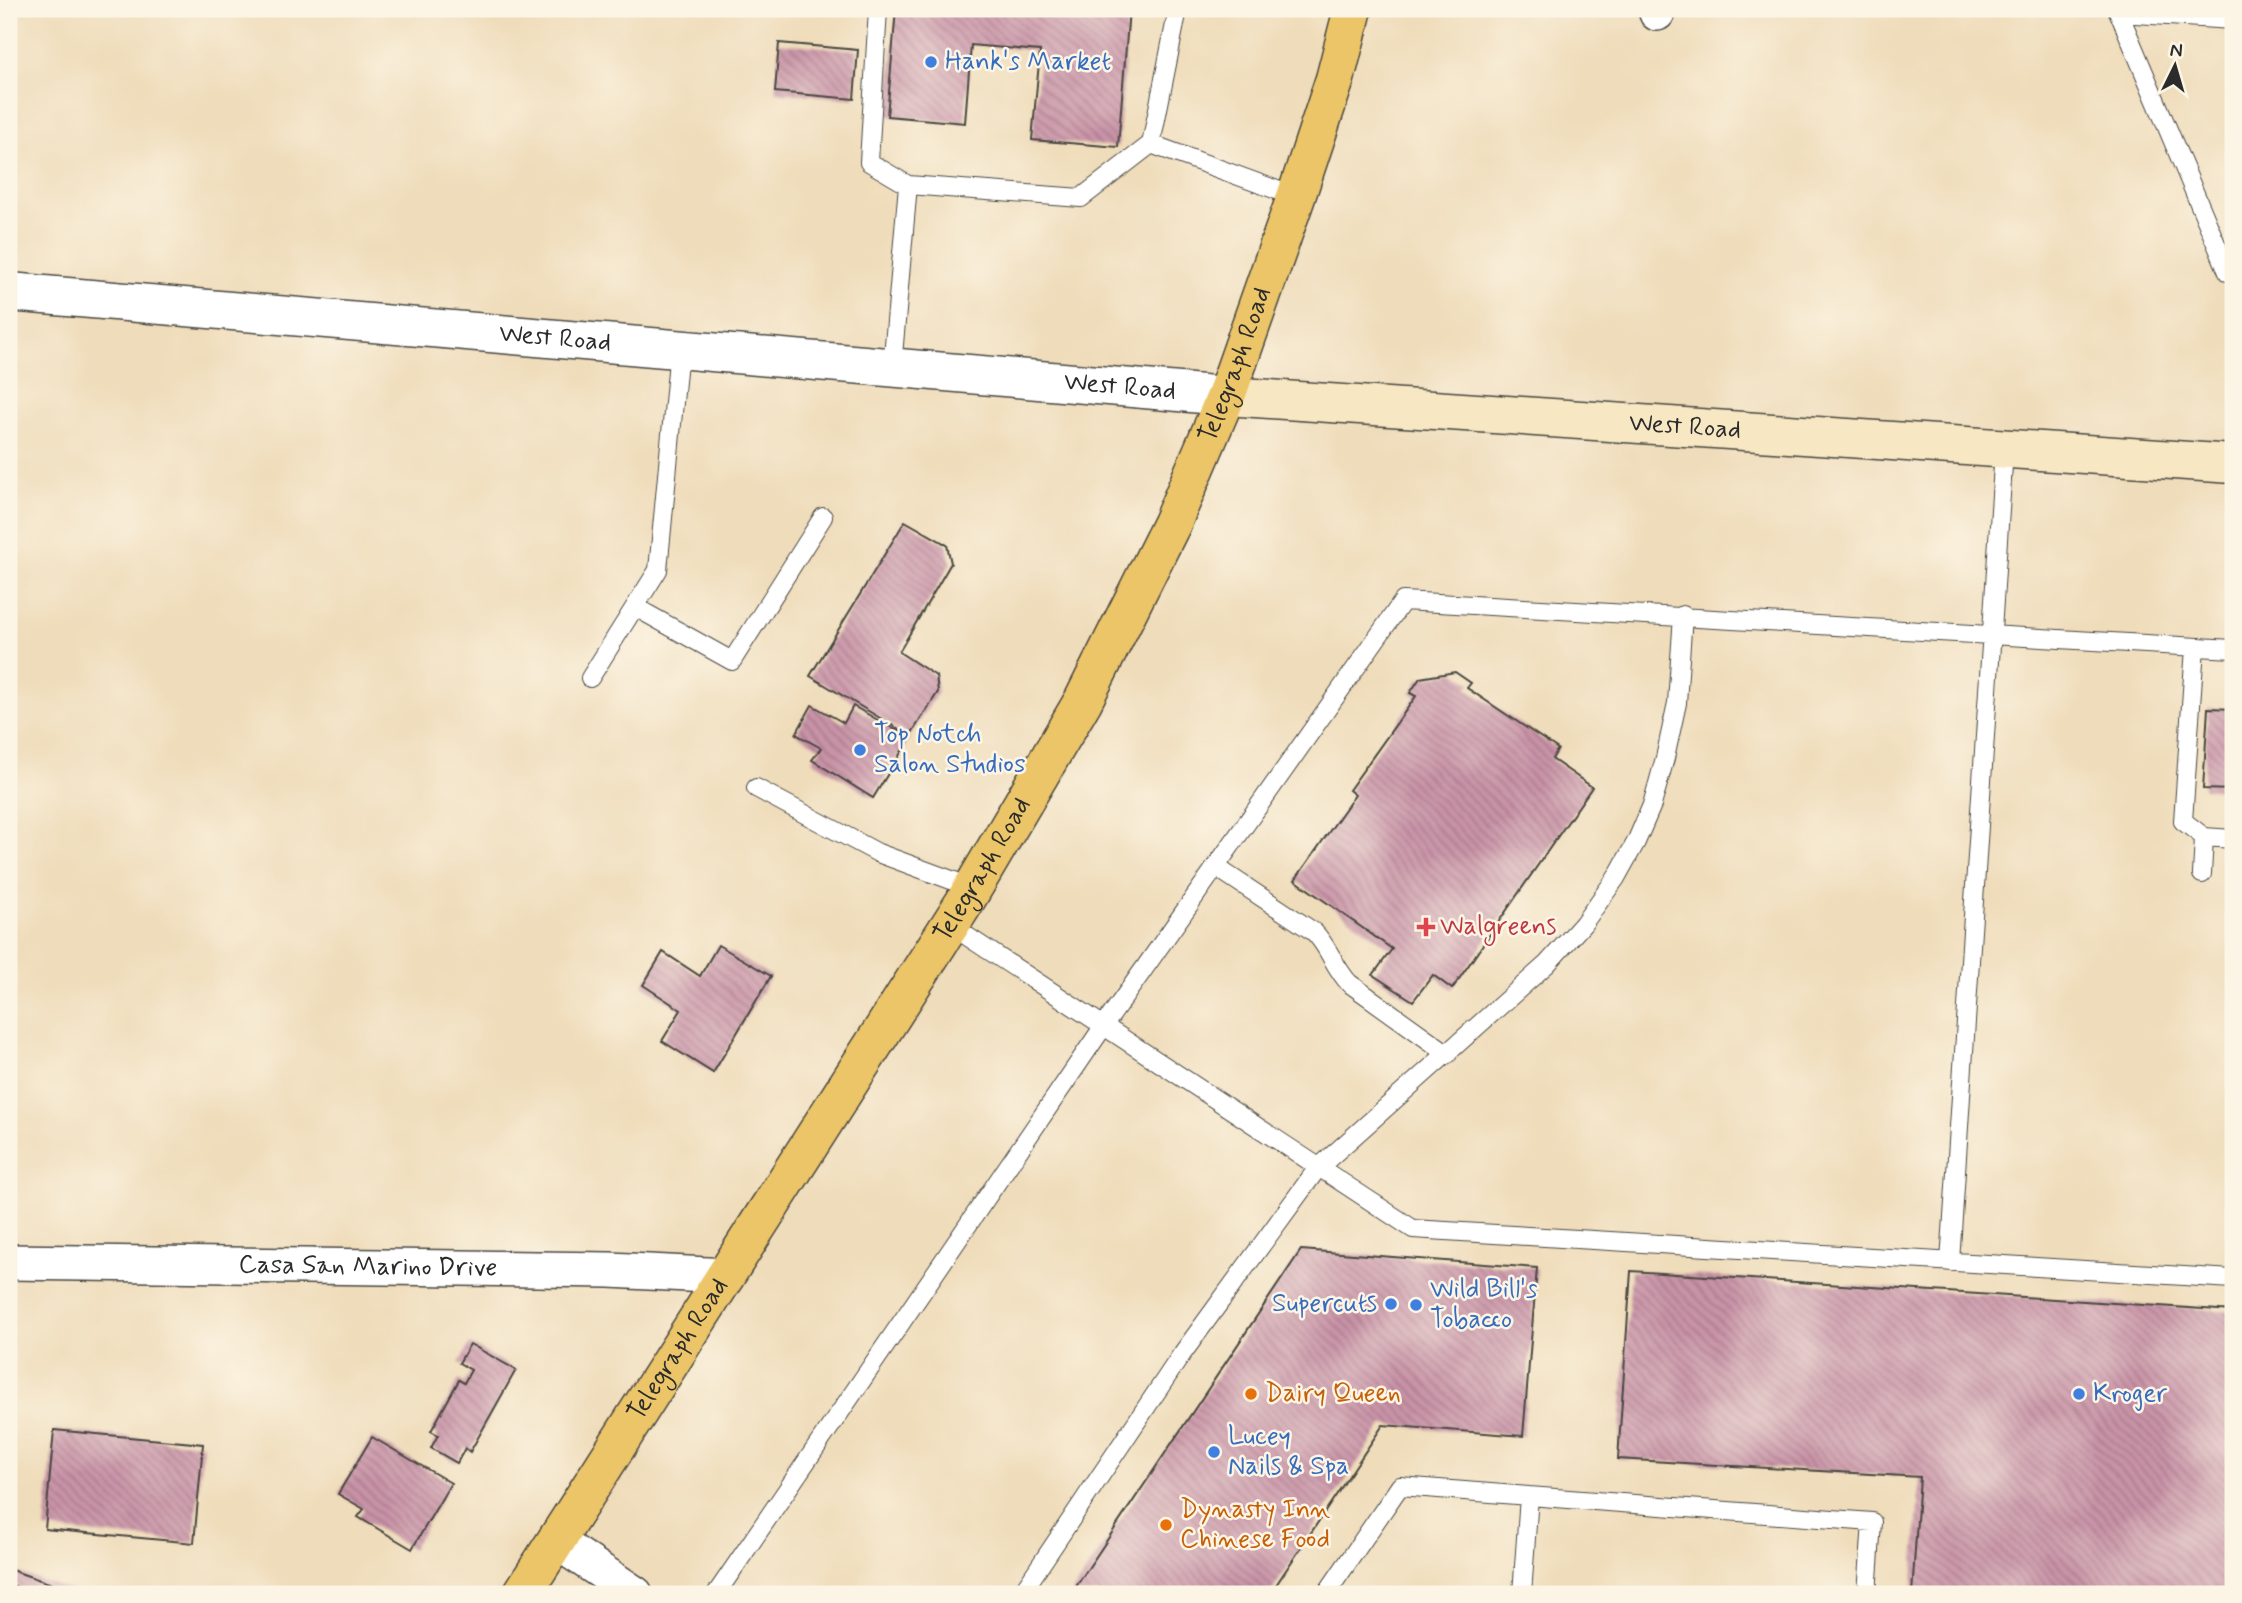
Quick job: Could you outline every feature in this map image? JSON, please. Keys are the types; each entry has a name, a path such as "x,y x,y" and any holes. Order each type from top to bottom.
{"main road":[{"name":"Telegraph Road","path":"522,1594 973,888 1076,713 1127,616 1172,523 1226,396 1335,79 1353,9"},
{"name":"West Road","path":"1226,396 2233,464"}],"street":[{"name":"West Road","path":"9,292 1226,396"},
{"name":"Casa San Marino Drive","path":"9,1262 610,1270 727,1276"},
{"path":"556,1541 635,1594"}],"lane":[{"path":"878,9 869,162 908,185 1081,198 1151,144 1178,9"},
{"path":"2233,20 2118,11 2228,272 2233,272"},
{"path":"1151,144 1296,197"},
{"path":"892,367 908,185"},
{"path":"590,678 658,570 679,350"},
{"path":"1951,1262 2004,450"},
{"path":"635,607 732,661 823,517"},
{"path":"738,1594 720,1589 1103,1027 1403,601 1683,615 2233,649"},
{"path":"1021,1594 1182,1354 1317,1169 1547,964 1583,924 1636,842 1652,805 1677,703 1683,615"},
{"path":"2194,647 2183,821 2204,837 2233,839"},
{"path":"756,788 878,853 973,888"},
{"path":"2202,874 2204,837"},
{"path":"1216,867 1314,932 1324,942 1338,971 1349,983 1448,1054"},
{"path":"950,925 1317,1169 1413,1229 2233,1279"},
{"path":"1326,1594 1399,1486 1872,1522 1867,1594"},
{"path":"1522,1594 1530,1496"}],"building":[{"path":"896,9 1129,9 1118,147 1032,140 1040,51 971,45 965,123 887,116"},
{"path":"779,43 858,50 854,99 775,92"},
{"path":"905,521 947,545 951,563 899,652 936,676 938,692 910,736 810,676"},
{"name":"Walgreens","path":"1455,672 1471,683 1467,688 1558,749 1552,759 1592,787 1452,989 1433,975 1413,1001 1373,975 1392,949 1295,880 1355,795 1349,790 1416,696 1410,693 1420,678"},
{"path":"812,705 844,723 853,706 910,738 873,798 812,760 821,748 796,734"},
{"path":"2208,708 2233,709 2233,790 2203,789"},
{"path":"718,945 771,976 713,1073 662,1041 681,1010 643,985 663,952 700,976"},
{"path":"1301,1250 1537,1268 1523,1436 1383,1425 1270,1594 1071,1594"},
{"name":"Kroger","path":"1631,1271 2233,1311 2233,1594 1912,1594 1920,1477 1618,1459"},
{"path":"470,1344 516,1370 470,1452 465,1448 457,1463 431,1448 438,1435 431,1431 459,1380 464,1383 471,1370 459,1363"},
{"path":"54,1430 203,1444 194,1543 45,1529"},
{"path":"372,1437 451,1483 412,1549 358,1517 364,1509 338,1494"},
{"path":"11,1570 81,1594 37,1594 9,1584"}],"place":[{"name":"Hank's Market","path":"931,62"},
{"name":"Top Notch Salon Studios","path":"860,750"},
{"name":"Walgreens","path":"1426,927"},
{"name":"Supercuts","path":"1391,1304"},
{"name":"Wild Bill's Tobacco","path":"1416,1305"},
{"name":"Dairy Queen","path":"1251,1394"},
{"name":"Kroger","path":"2079,1394"},
{"name":"Lucey Nails & Spa","path":"1214,1452"},
{"name":"Dynasty Inn Chinese Food","path":"1166,1525"}]}
